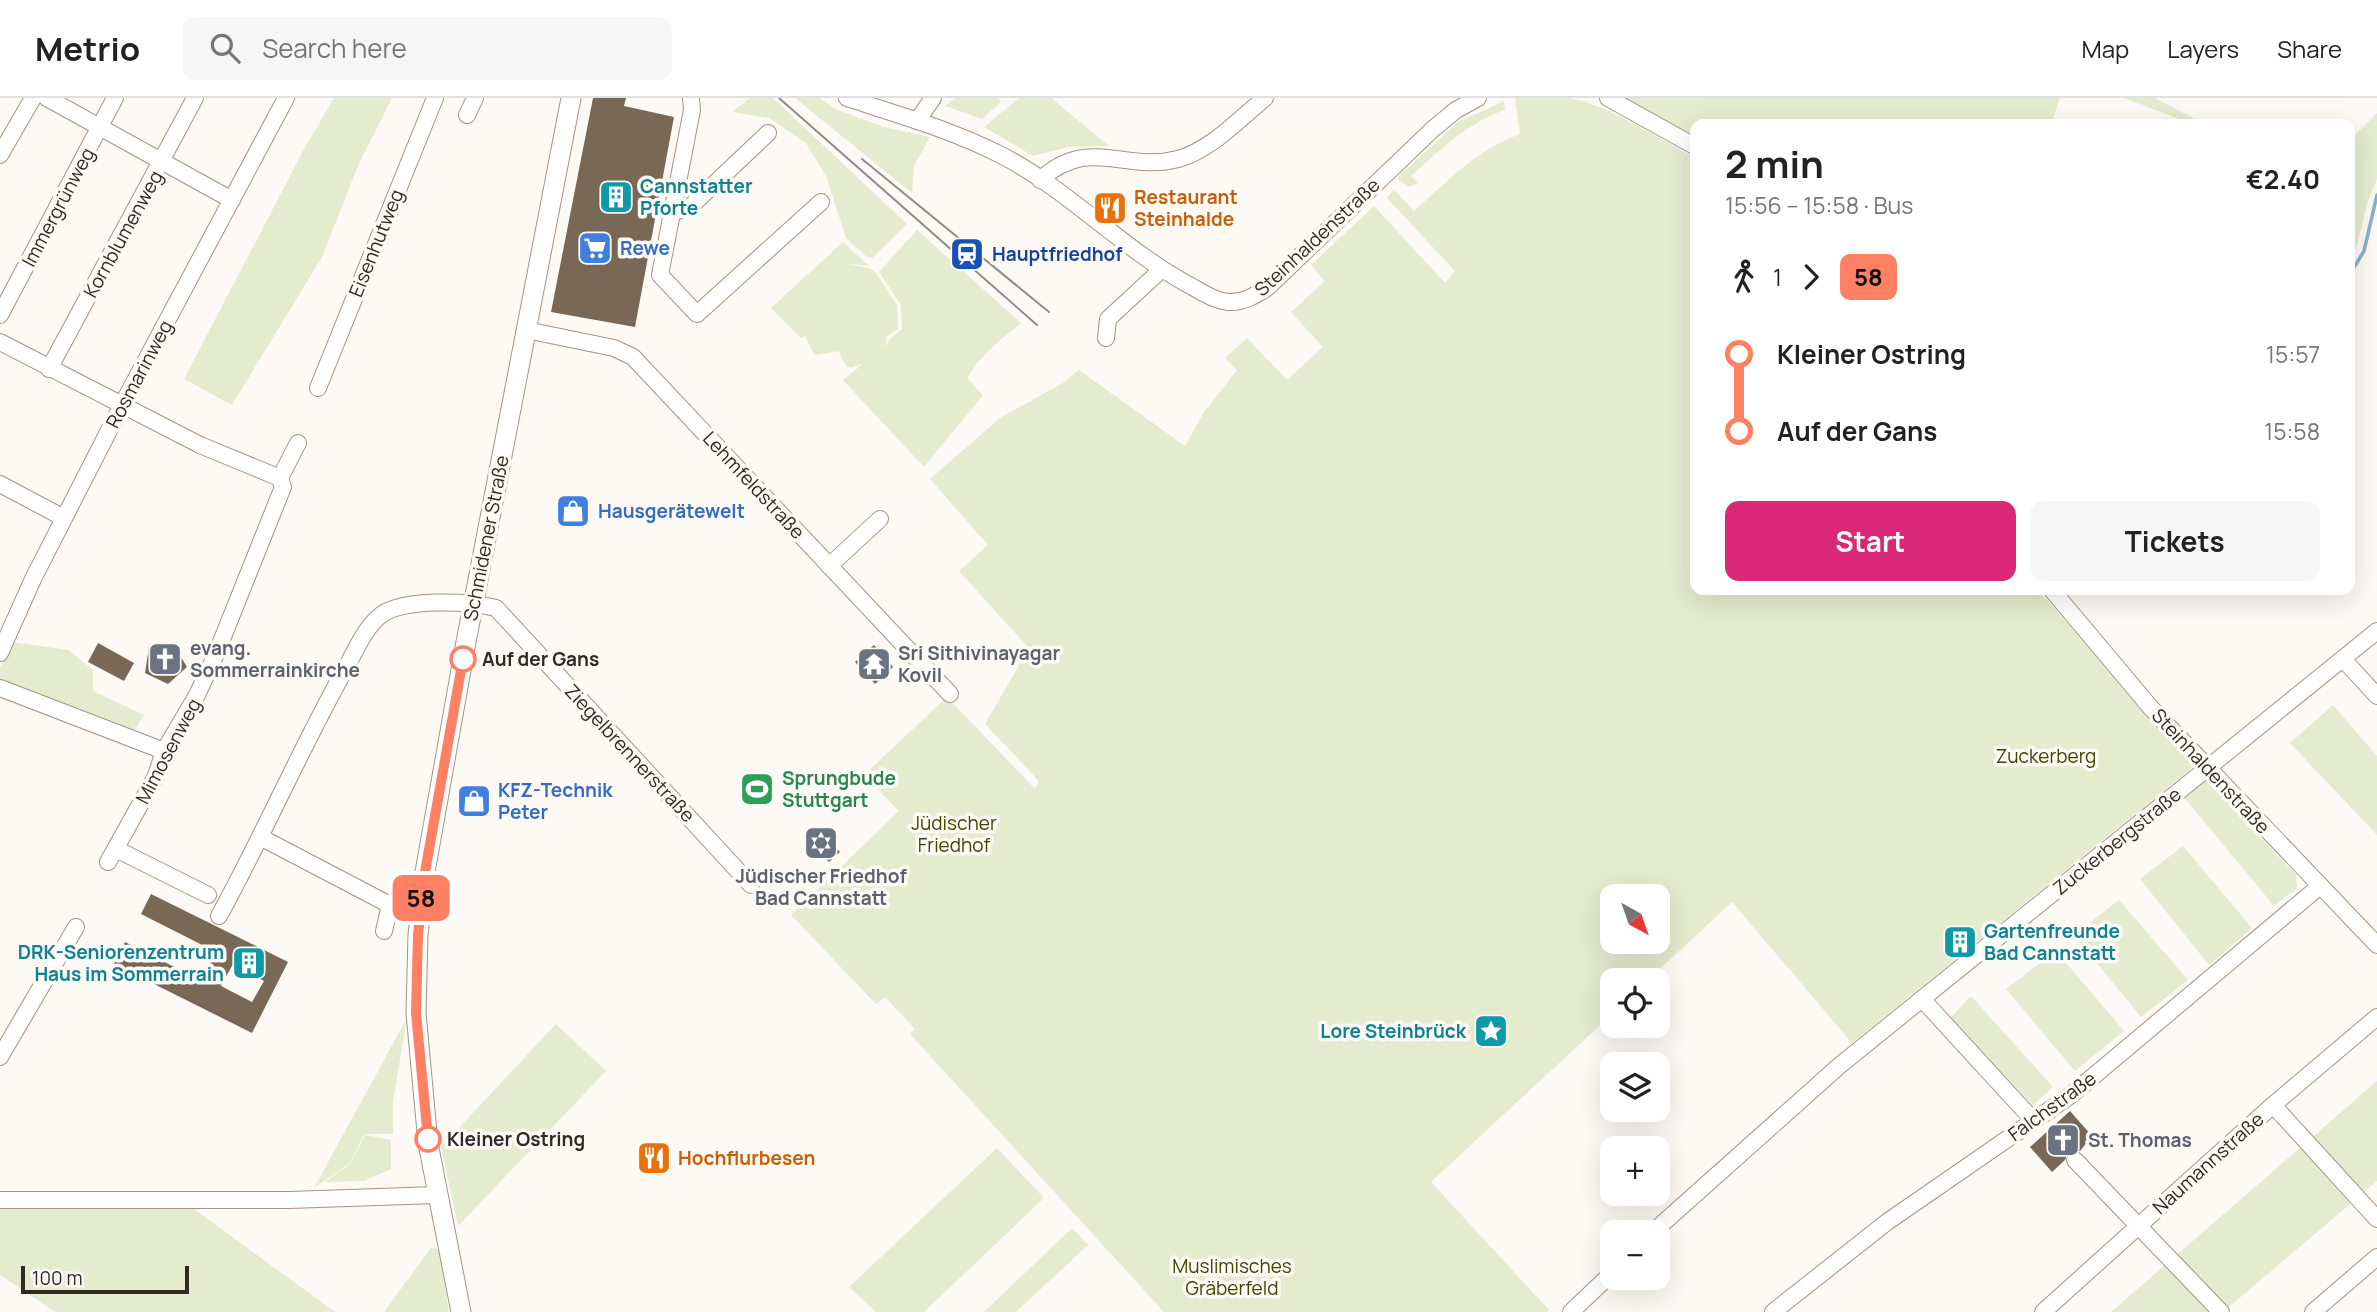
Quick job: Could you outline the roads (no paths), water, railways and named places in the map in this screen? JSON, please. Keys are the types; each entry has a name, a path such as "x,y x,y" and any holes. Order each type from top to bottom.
{"main road":[{"name":"Schmidener Straße","path":"461,1312 428,1143 416,1013 418,935 425,872 472,606 571,98"}],"street":[{"path":"0,155 33,98"},
{"path":"47,98 232,200"},
{"name":"Immergrünweg","path":"0,315 116,98"},
{"name":"Kornblumenweg","path":"49,369 195,98"},
{"name":"Rosmarinweg","path":"0,653 64,518 122,405 286,98"},
{"name":"Eisenhutweg","path":"318,388 435,98"},
{"path":"467,115 475,98"},
{"path":"691,98 692,110 660,275 698,314 821,202"},
{"name":"Steinhaldenstraße","path":"847,98 939,127 1003,156 1040,180 1161,270 1213,299 1229,302 1248,300 1267,288 1433,129 1456,110 1478,98"},
{"path":"917,121 933,98"},
{"path":"1040,180 1058,165 1087,156 1157,163 1181,158 1211,143 1265,98"},
{"path":"1608,98 1690,144"},
{"path":"672,213 691,206 768,134"},
{"path":"1106,338 1108,319 1161,270"},
{"name":"Lehmfeldstraße","path":"526,330 614,348 633,357 950,694"},
{"path":"0,342 200,444 280,478"},
{"name":"Mimosenweg","path":"208,895 112,856 156,776 164,751 197,695 217,652 283,487 280,478 298,443"},
{"path":"0,484 64,518"},
{"path":"829,566 880,519"},
{"name":"Ziegelbrennerstraße","path":"479,573 484,590 496,608 751,885"},
{"name":"Steinhaldenstraße","path":"2056,595 2116,668 2206,768 2377,945"},
{"path":"219,916 262,838 323,710 369,627 381,615 398,607 419,603 496,608"},
{"name":"Zuckerbergstraße","path":"1666,1220 1839,1066 2377,631"},
{"path":"2343,659 2377,696"},
{"path":"0,688 164,751"},
{"path":"262,838 390,905 384,931"},
{"name":"Falchstraße","path":"1773,1312 1887,1222 2071,1095 2320,886"},
{"path":"0,1057 76,927"},
{"path":"1922,999 2033,1120"},
{"name":"Naumannstraße","path":"2043,1312 2273,1105 2377,1017"},
{"path":"2273,1105 2377,1219"},
{"path":"2074,1160 2221,1312"},
{"path":"0,1200 289,1200 437,1195"},
{"path":"2313,1312 2377,1257"},
{"path":"1572,1312 1600,1285"}],"waterway":[{"path":"2355,266 2364,251 2377,195"}],"tram line":[{"path":"779,98 1037,325"},
{"path":"862,159 1049,312"}],"place":[{"name":"Cannstatter Pforte","path":"616,197"},
{"name":"Restaurant Steinhalde","path":"1110,208"},
{"name":"Rewe","path":"595,248"},
{"name":"Hauptfriedhof","path":"967,254"},
{"name":"Hausgerätewelt","path":"573,511"},
{"name":"evang. Sommerrainkirche","path":"165,659"},
{"name":"Auf der Gans","path":"463,659"},
{"name":"Sri Sithivinayagar Kovil","path":"874,664"},
{"name":"Sprungbude Stuttgart","path":"757,789"},
{"name":"KFZ-Technik Peter","path":"474,801"},
{"name":"Jüdischer Friedhof Bad Cannstatt","path":"821,843"},
{"name":"Gartenfreunde Bad Cannstatt","path":"1960,942"},
{"name":"DRK-Seniorenzentrum Haus im Sommerrain","path":"249,963"},
{"name":"Lore Steinbrück","path":"1491,1031"},
{"name":"Kleiner Ostring","path":"428,1139"},
{"name":"St. Thomas","path":"2063,1140"},
{"name":"Hochflurbesen","path":"654,1158"}],"park label":[{"name":"Zuckerberg","path":"2046,756"},
{"name":"Jüdischer Friedhof","path":"954,834"},
{"name":"Muslimisches Gräberfeld","path":"1232,1277"}]}
